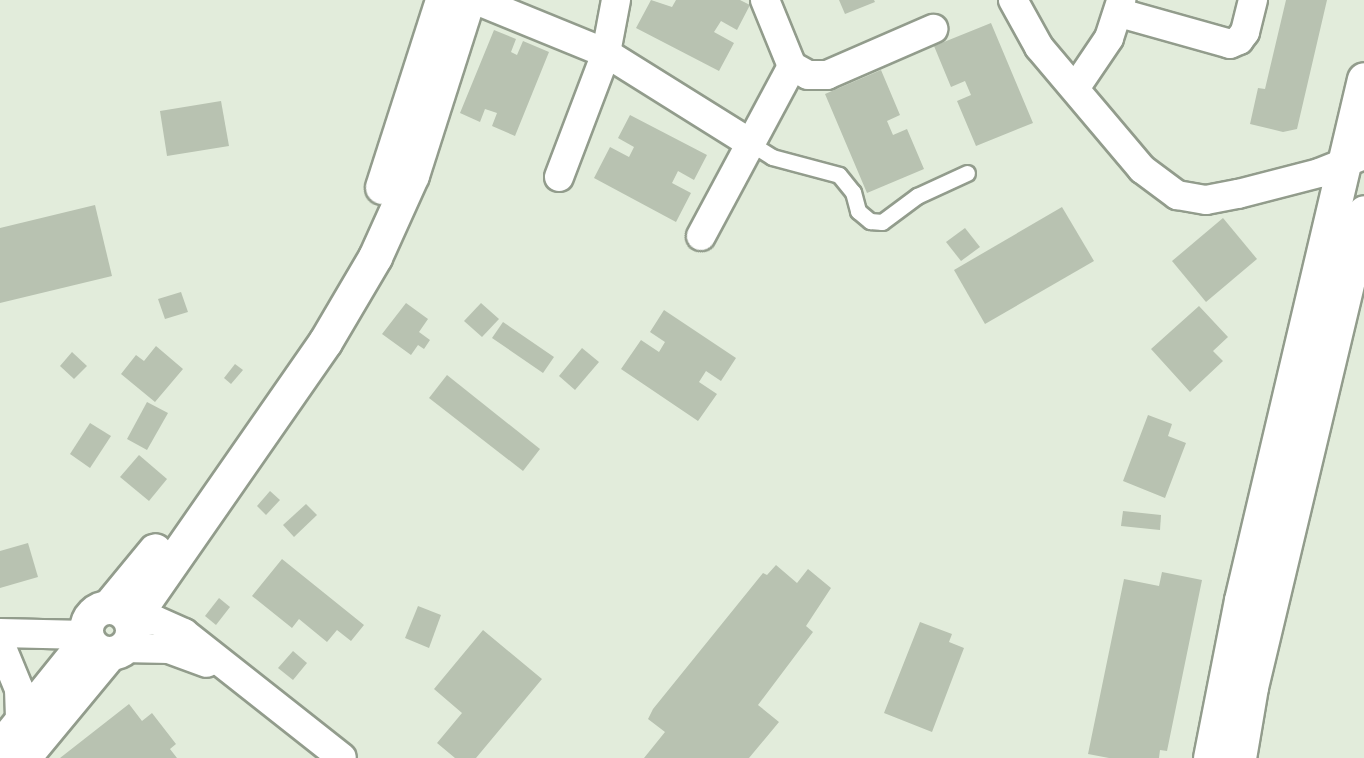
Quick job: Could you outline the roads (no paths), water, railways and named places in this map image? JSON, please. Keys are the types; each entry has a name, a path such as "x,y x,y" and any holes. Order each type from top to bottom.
{"main road":[{"path":"316,337 392,165 442,0"},
{"path":"23,758 111,632 139,572 375,257 412,175 468,0"},
{"path":"1210,758 1236,624 1354,159 1364,79"},
{"path":"1239,758 1251,687 1364,212"},
{"path":"0,747 20,721 111,632"}],"street":[{"path":"476,0 606,53 750,143"},
{"path":"559,177 606,53 616,0"},
{"path":"765,0 792,66 808,75 827,75 933,28"},
{"path":"1013,0 1039,47 1076,87 1142,169 1177,195 1206,200 1238,194 1354,159"},
{"path":"1076,87 1109,38 1120,6 1230,44 1239,40 1245,32 1253,0"},
{"path":"702,236 792,66"},
{"path":"0,633 111,632 170,649 236,677 342,758"},
{"path":"0,644 17,681 20,721"}],"lane":[{"path":"750,143 772,157 839,175 853,192 858,211 870,221 882,222 917,196 968,173"}]}
